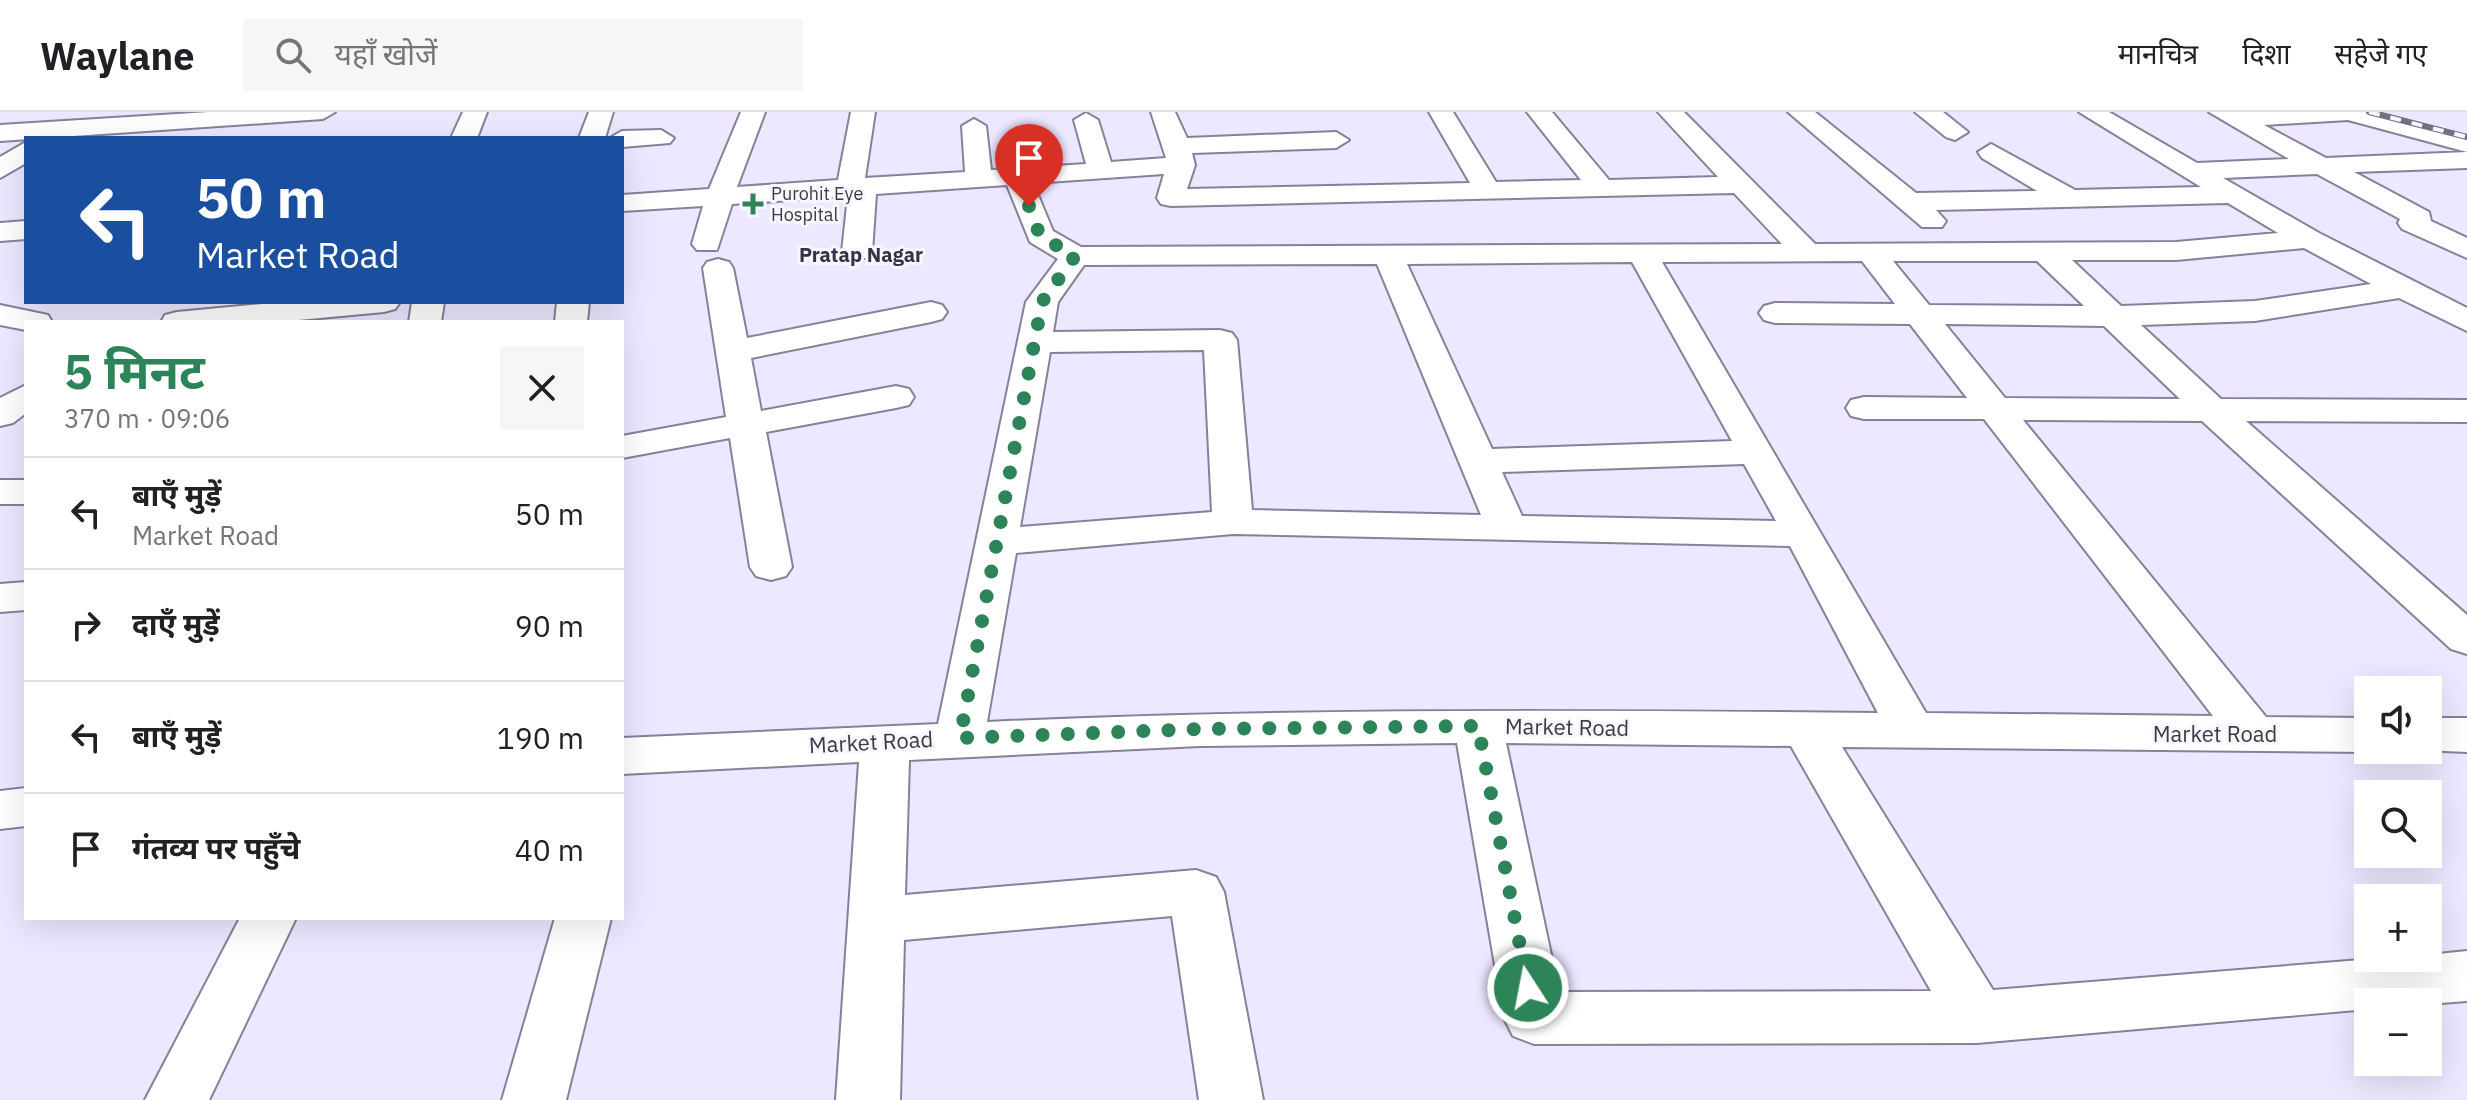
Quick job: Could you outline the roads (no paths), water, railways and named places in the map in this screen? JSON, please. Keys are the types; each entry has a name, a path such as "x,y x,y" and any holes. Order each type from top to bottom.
{"street":[{"path":"0,133 47,134 113,119 323,112"},
{"path":"465,136 475,112"},
{"path":"593,136 601,112"},
{"path":"753,112 720,196 713,256 748,424 771,567"},
{"path":"857,252 857,187 863,112"},
{"path":"1163,112 1180,156 1171,198 1740,185"},
{"path":"1326,112 1359,194"},
{"path":"1441,112 1488,191"},
{"path":"1539,112 1602,189"},
{"path":"1670,112 1805,251"},
{"path":"1800,112 1968,250"},
{"path":"1927,112 1955,132"},
{"path":"2091,112 2309,239 2467,321"},
{"path":"2228,116 2347,113 2467,144"},
{"path":"2228,116 2325,166 2467,249"},
{"path":"1086,120 1101,171"},
{"path":"974,126 979,179"},
{"path":"624,139 661,138"},
{"path":"624,203 1101,171 1180,156 1336,140"},
{"path":"0,170 24,152"},
{"path":"1991,152 2069,198"},
{"path":"2188,171 2460,164"},
{"path":"1017,176 1040,236 1075,256 2176,251 2309,239"},
{"path":"0,179 24,178"},
{"path":"1910,202 2230,194"},
{"path":"0,232 24,230"},
{"path":"2043,250 2212,410 2467,639"},
{"path":"1869,251 2253,734"},
{"path":"1641,252 1804,534 1912,731"},
{"path":"1388,254 1507,528"},
{"path":"960,738 1042,302 1075,256"},
{"path":"1775,313 2112,316 2255,311 2404,288"},
{"path":"198,320 363,304"},
{"path":"733,351 931,312"},
{"path":"0,315 26,320"},
{"path":"1035,342 1220,340 1233,522"},
{"path":"0,390 24,390"},
{"path":"0,415 24,397"},
{"path":"624,447 896,397"},
{"path":"1864,408 2466,412"},
{"path":"1477,461 1757,452"},
{"path":"0,492 24,492"},
{"path":"995,542 1233,522 1804,534"},
{"path":"0,598 24,596"},
{"path":"1478,726 1534,1018 1977,1017 2467,976"},
{"name":"Market Road","path":"624,762 885,741 1200,729 1478,726 2354,735"},
{"path":"1806,729 1977,1017"},
{"path":"2442,735 2467,735"},
{"path":"868,1100 885,741"},
{"path":"0,810 24,807"},
{"path":"877,920 1196,892 1231,1100"},
{"path":"177,1100 267,920"},
{"path":"534,1100 582,920"}],"railway":[{"path":"2369,112 2467,137"}],"place":[{"name":"Purohit Eye Hospital","path":"753,204"}],"district":[{"name":"Pratap Nagar","path":"861,255"}]}
